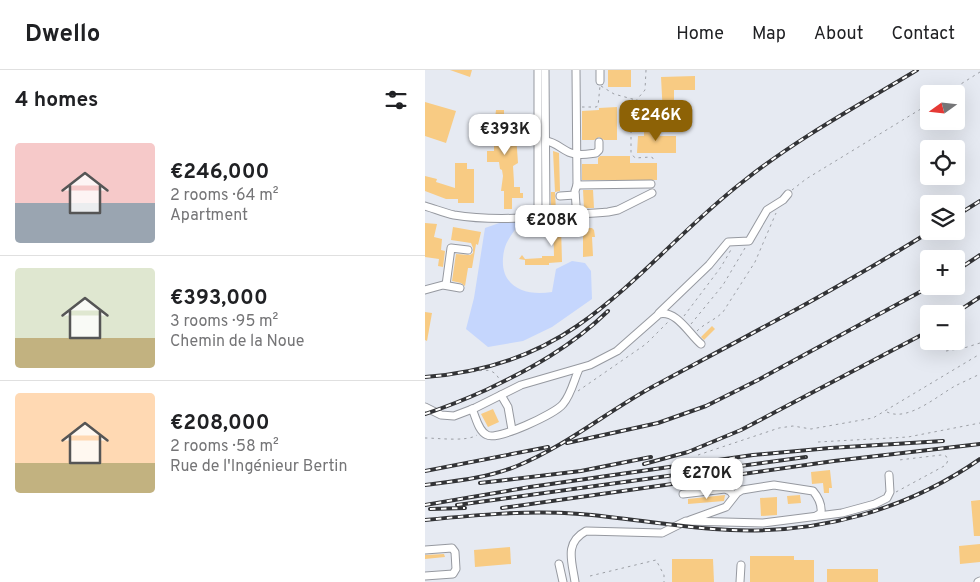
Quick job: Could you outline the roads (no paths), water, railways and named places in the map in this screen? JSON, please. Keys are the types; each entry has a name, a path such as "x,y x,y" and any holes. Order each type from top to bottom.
{"street":[{"path":"538,70 542,217"},
{"path":"542,217 545,70"},
{"path":"575,205 577,185 576,70"},
{"path":"600,70 601,83"},
{"path":"545,141 553,142 576,154 596,153 599,150 599,142"},
{"path":"577,185 651,184"},
{"path":"425,206 468,217 542,217 618,210 652,193"},
{"path":"425,407 450,417 533,381 579,369 617,351 659,314 709,265 728,242 749,241 767,210 783,200 788,194"},
{"path":"560,196 575,195"},
{"path":"445,285 451,248 469,250"},
{"path":"425,290 445,285 460,288"},
{"path":"659,314 663,313 675,318 701,344"},
{"path":"472,409 482,432 489,437 494,437 553,412 564,403 579,369"},
{"path":"503,394 508,407 512,430"},
{"path":"686,521 763,522 814,517 863,508 887,498 890,492 889,476"},
{"path":"575,582 571,551 573,541 578,535 586,531 661,532 726,507 734,496 742,490 774,485 813,491 820,500 821,514 814,517"},
{"path":"683,494 725,489 730,490 734,496"},
{"path":"425,550 452,548 455,552 456,569 454,573 425,576"},
{"path":"559,564 563,582"},
{"path":"740,582 741,566"}],"railway":[{"path":"425,377 465,372 504,362 560,337 621,292 723,197 765,165 829,122 917,70"},
{"path":"965,210 980,201"},
{"path":"425,485 495,473 535,458 553,449 654,386 759,330 920,238"},
{"path":"965,265 980,255"},
{"path":"567,443 658,423 706,406 758,380 920,292"},
{"path":"965,307 980,297"},
{"path":"425,414 486,390 535,365 580,335 608,311"},
{"path":"644,464 688,452 741,430 920,336"},
{"path":"425,505 530,487 753,455 943,441"},
{"path":"502,508 834,461 980,444"},
{"path":"425,471 548,447"},
{"path":"480,483 581,471 651,457"},
{"path":"457,505 806,457"},
{"path":"425,520 463,516 561,513 711,529 763,530 796,528 829,523 892,505 952,477 980,459"},
{"path":"430,509 465,508"}]}
